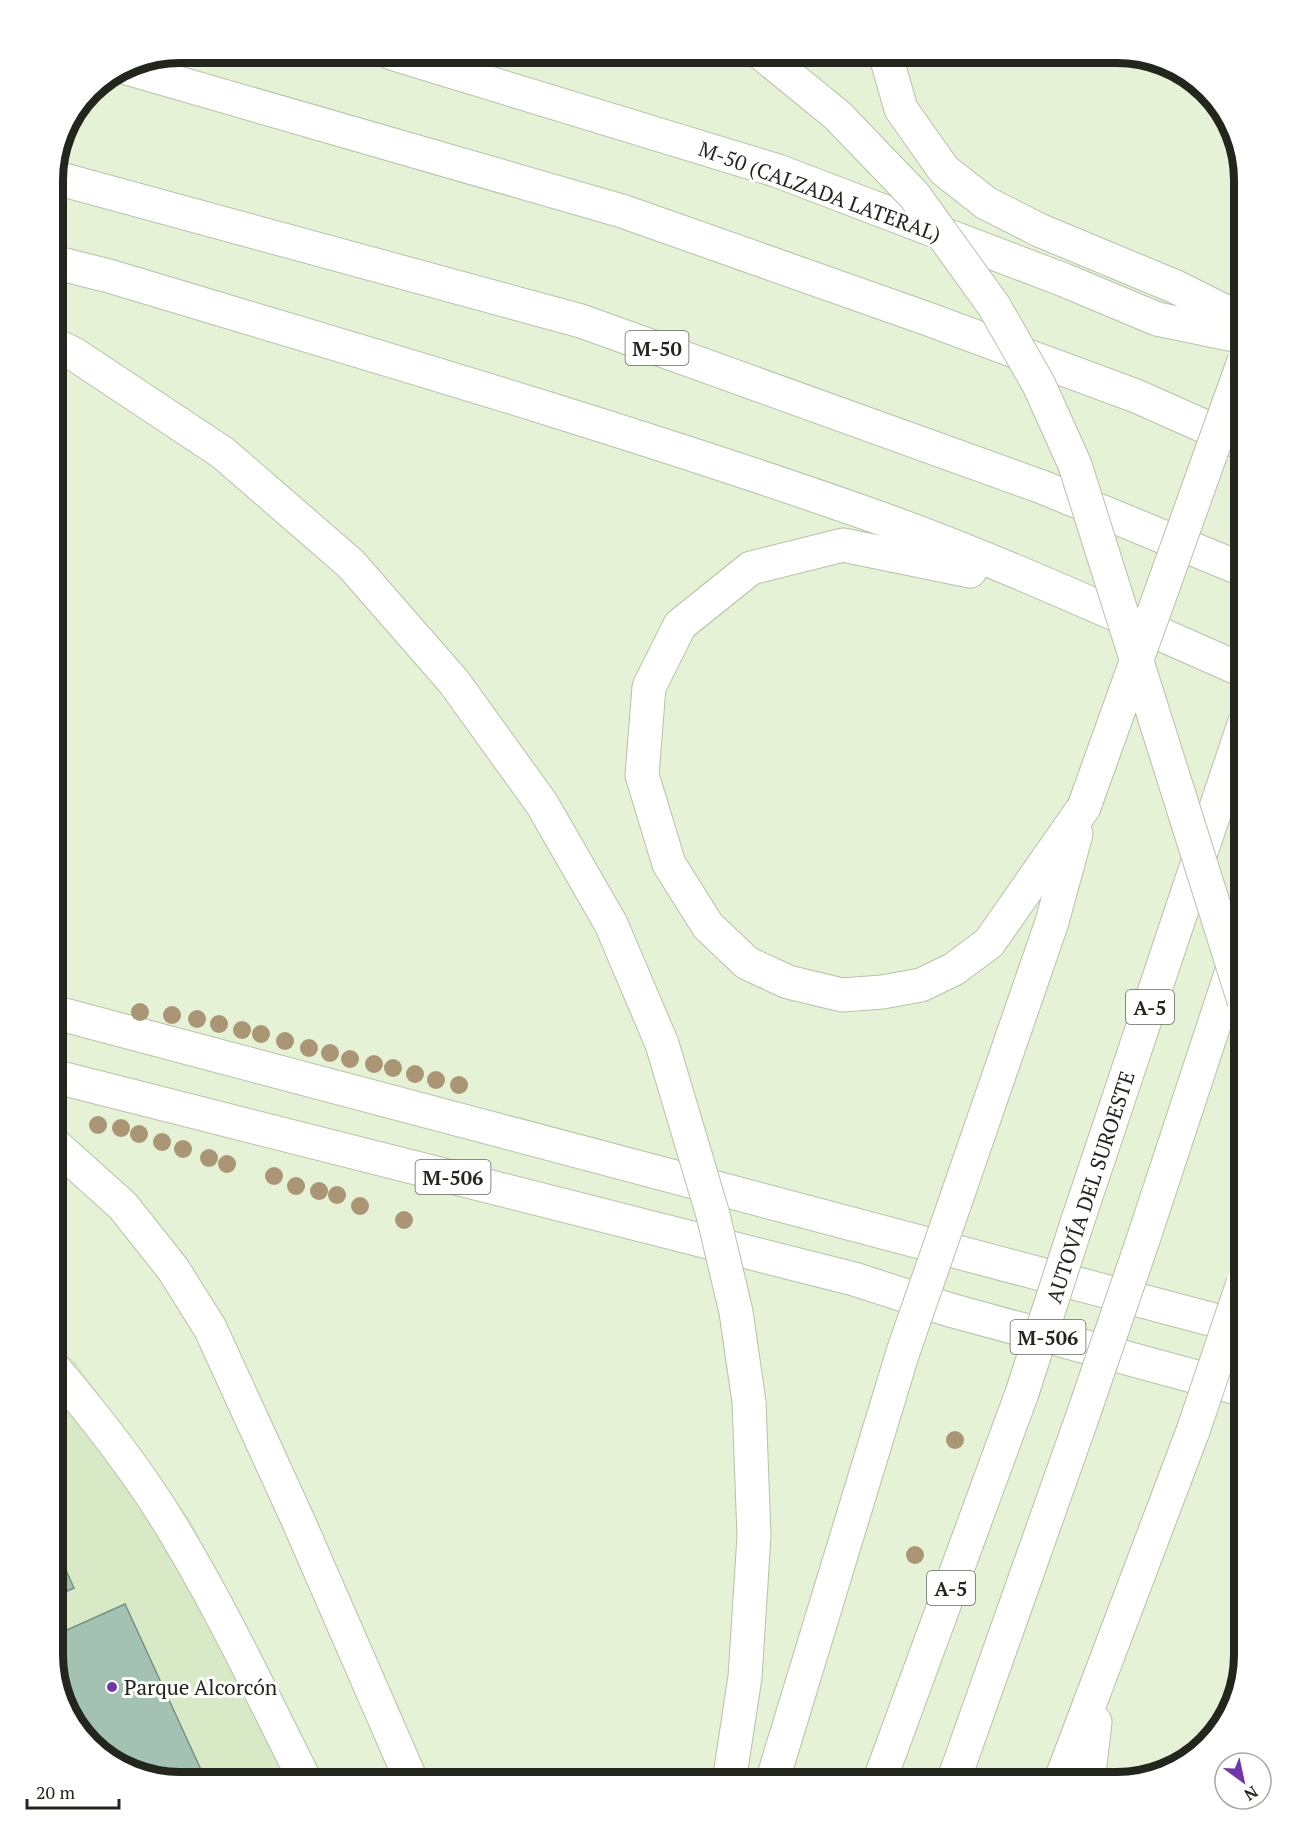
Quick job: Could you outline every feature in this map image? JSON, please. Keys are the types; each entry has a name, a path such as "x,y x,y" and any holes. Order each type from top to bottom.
{"main road":[{"name":"M-50 (CALZADA LATERAL)","path":"427,63 778,171 1064,280 1157,319 1234,335"},
{"path":"773,63 837,115 914,195 994,306 1039,385 1075,465 1234,966"},
{"path":"888,63 901,109 944,170 986,202 1039,230 1176,287 1234,316"},
{"path":"137,71 622,211 928,319 1125,392 1234,439"},
{"name":"M-50","path":"63,180 581,321 1042,487 1234,566"},
{"path":"63,264 109,276 562,413 856,509 1058,589 1234,666"},
{"path":"1157,319 1234,351"},
{"path":"63,349 223,453 351,564 454,682 542,804 605,914 662,1044 713,1215 736,1312 749,1402 754,1536 745,1677 731,1772"},
{"path":"775,1772 903,1352 1052,922 1084,807 1234,391"},
{"path":"1058,589 843,545 751,568 680,625 649,687 642,775 669,864 708,926 747,963 788,982 842,995 921,986 954,969 989,943 1084,807"},
{"name":"AUTOVÍA DEL SUROESTE","path":"883,1772 1022,1393 1234,756"},
{"path":"957,1772 1081,1421 1234,967"},
{"name":"M-506","path":"63,1015 1234,1325"},
{"name":"M-506","path":"63,1079 854,1279 950,1310 1234,1387"},
{"path":"63,1152 123,1206 173,1269 210,1328 297,1518 408,1772"},
{"path":"1064,1772 1166,1496 1193,1431 1234,1310"},
{"path":"63,1380 100,1422 165,1515 219,1610 301,1772"},
{"path":"1089,1772 1098,1685"}],"shaded area":[{"path":"63,1351 76,1363 192,1523 319,1772 172,1772 157,1770 128,1760 109,1748 97,1738 79,1713 67,1685 63,1655"}],"building":[{"path":"63,1564 74,1588 63,1593"},
{"name":"Parque Alcorcón","path":"125,1604 202,1772 172,1772 142,1766 128,1760 97,1738 79,1713 67,1685 64,1670 63,1632"}],"place":[{"name":"Parque Alcorcón","path":"112,1687"}]}
